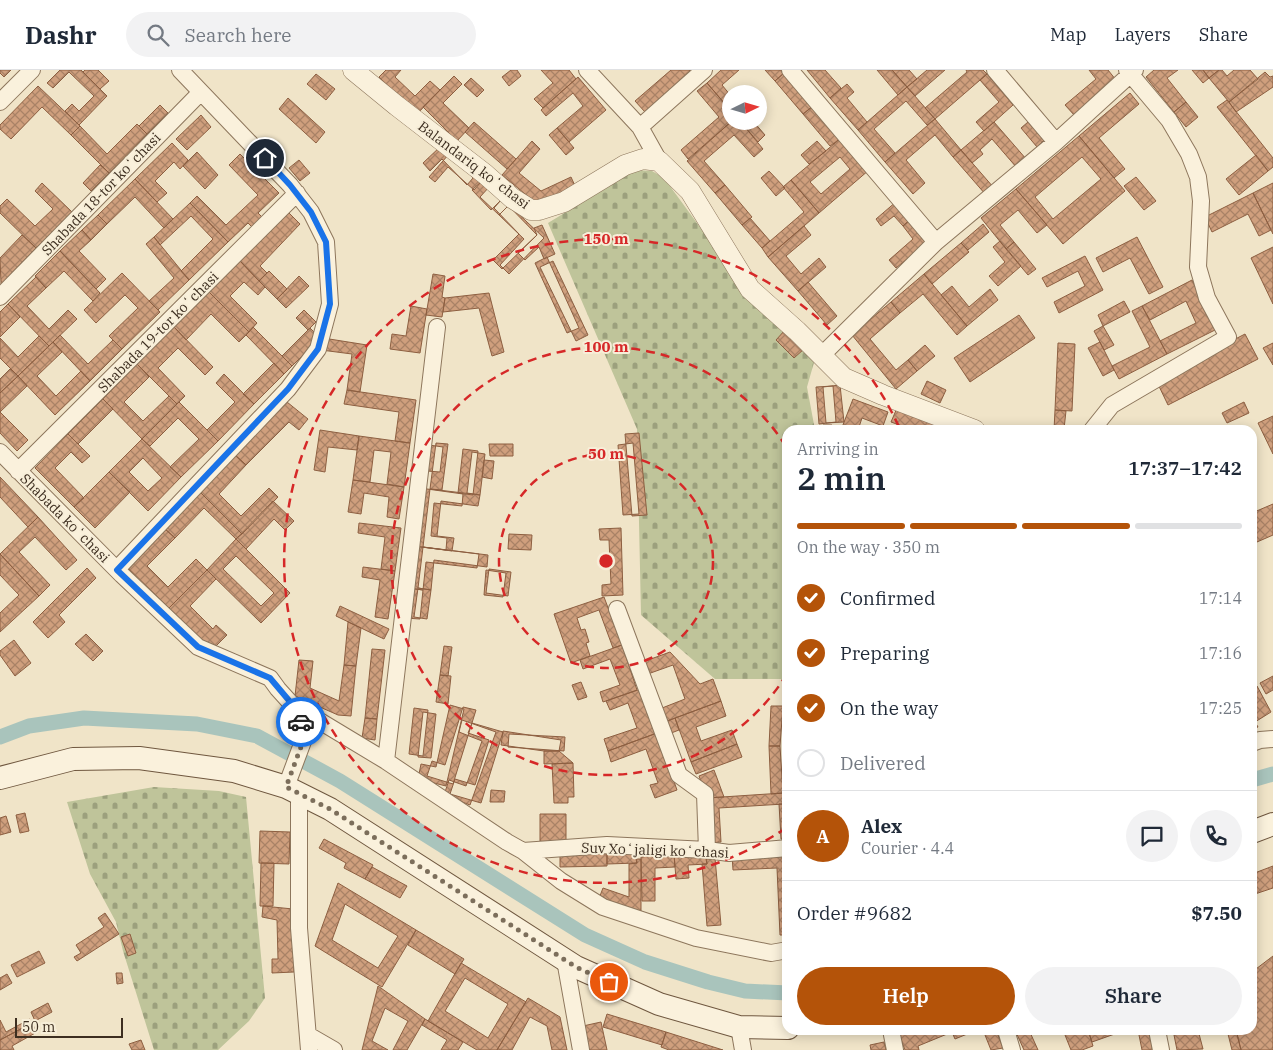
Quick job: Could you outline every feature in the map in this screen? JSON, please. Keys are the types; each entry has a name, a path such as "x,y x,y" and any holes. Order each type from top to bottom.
{"main road":[{"path":"0,778 73,759 139,758 234,771 292,791 330,809 576,967 659,1004 739,1027 782,1028"},
{"path":"1257,830 1273,824"}],"street":[{"path":"0,102 32,70"},
{"path":"117,570 288,389 318,349 330,304 326,242 311,212 297,193 180,70"},
{"name":"Balandariq koʻchasi","path":"354,70 485,174 512,198 531,210 539,210 564,202 625,165 643,159 659,161"},
{"path":"587,70 640,127 659,161 690,191 750,289 822,355 844,378 883,396 961,425"},
{"path":"640,127 704,70"},
{"path":"790,70 936,242"},
{"path":"995,70 1056,142"},
{"path":"822,355 936,242 1056,142 1130,71 1169,120 1190,154 1198,177 1201,201 1198,267 1207,298 1228,337 1112,405 1096,425"},
{"name":"Shabada 18-tor koʻchasi","path":"0,296 201,92"},
{"name":"Shabada 19-tor koʻchasi","path":"6,462 297,193"},
{"path":"386,761 437,327"},
{"name":"Shabada koʻchasi","path":"6,462 198,647 270,678 297,710 305,736 292,791"},
{"path":"617,609 679,775 705,794 707,850"},
{"path":"297,710 318,720 386,761 523,851 561,882 603,907 696,938 771,953 782,951"},
{"path":"1257,741 1273,739"},
{"path":"292,791 299,928 309,1042 334,1050"},
{"name":"Suv Xoʻjaligi koʻchasi","path":"523,851 607,845 707,850 729,853 782,849"},
{"path":"565,960 581,1050"},
{"path":"739,1027 742,1050"},
{"path":"892,1035 895,1050"},
{"path":"1008,1035 1012,1050"},
{"path":"1158,1035 1161,1050"}],"green space":[{"path":"635,170 652,171 664,178 746,290 815,359 807,387 814,425 782,425 782,682 781,679 715,679 641,615 637,429 548,223"},
{"path":"154,787 219,791 246,797 265,998 249,1021 218,1050 154,1050 123,951 116,922 90,874 67,802"}],"building":[{"path":"0,70 11,70 4,77"},
{"path":"60,70 81,70 107,96 79,125 65,111 72,104 79,111 94,96 69,72 53,88 47,83"},
{"path":"85,70 98,70 109,81 100,89 83,72"},
{"path":"386,70 401,70 395,77 415,96 430,81 440,90 417,114 379,77"},
{"path":"511,70 517,70 521,76 509,86 502,77"},
{"path":"541,70 569,70 576,79 543,108 534,99 553,83"},
{"path":"671,70 689,70 691,72 645,112 635,101"},
{"path":"721,70 739,70 722,85 722,100 707,83"},
{"path":"765,70 783,70 785,72 775,81"},
{"path":"807,70 825,70 841,88 830,98"},
{"path":"877,70 892,70 907,87 898,95"},
{"path":"892,70 909,70 917,79 907,87"},
{"path":"927,70 945,70 915,96 907,87"},
{"path":"966,70 983,70 987,74 935,119 925,108 967,72"},
{"path":"1089,70 1108,70 1116,80 1075,116 1065,105 1096,79"},
{"path":"1154,70 1178,70 1167,78 1186,102 1174,112 1146,77"},
{"path":"1192,70 1203,70 1209,78 1203,83"},
{"path":"1203,70 1219,70 1209,78"},
{"path":"1219,70 1222,70 1227,76 1234,70 1250,70 1258,79 1229,102 1209,78"},
{"path":"785,72 813,106 803,114 775,81"},
{"path":"1265,72 1270,77 1273,76 1273,87 1236,112 1229,102"},
{"path":"316,74 335,89 326,100 307,84"},
{"path":"987,74 1013,105 984,131 976,122 999,102 980,80"},
{"path":"454,76 462,84 443,103 469,128 457,141 423,107"},
{"path":"578,77 606,110 569,142 557,128 583,106 573,93 546,116 541,110"},
{"path":"471,78 484,90 477,97 464,85"},
{"path":"707,83 722,100 722,130 688,159 681,150 719,117 697,91"},
{"path":"847,84 854,92 847,98 867,122 858,130 830,98"},
{"path":"38,86 80,126 71,135 42,107 11,139 0,129 0,125"},
{"path":"907,87 935,119 927,125 906,101 874,129 895,153 885,162 858,130"},
{"path":"1130,93 1139,104 1099,138 1125,169 1114,178 1079,136"},
{"path":"288,98 325,132 316,143 279,109"},
{"path":"1227,100 1273,158 1273,167 1268,171 1217,107"},
{"path":"1186,102 1198,117 1186,127 1174,112"},
{"path":"160,105 168,113 147,134 139,126"},
{"path":"813,106 841,138 830,146 803,114"},
{"path":"201,115 211,127 187,150 176,139"},
{"path":"935,119 961,150 953,157 935,135 906,160 925,183 913,194 885,162"},
{"path":"474,122 516,159 507,169 465,132"},
{"path":"994,122 1027,160 1017,168 992,139 980,150 983,154 972,163 961,150"},
{"path":"1028,122 1044,140 1037,147 1021,128"},
{"path":"137,124 147,134 109,173 71,135 80,126 107,154"},
{"path":"557,128 574,148 566,155 549,135"},
{"path":"722,130 747,130 763,149 754,157 734,135 704,161 725,185 715,193 687,161"},
{"path":"748,130 761,130 765,135 758,142"},
{"path":"1079,136 1125,191 1063,244 1016,189","holes":["1082,157 1101,179 1053,219 1035,197"]},
{"path":"841,138 869,170 819,213 791,180","holes":["840,157 850,169 821,194 810,182"]},
{"path":"532,141 540,149 519,173 541,191 571,177 576,188 536,203 502,175"},
{"path":"817,141 826,151 809,164 801,155"},
{"path":"172,143 188,160 180,169 174,162 155,181 167,193 157,202 135,179"},
{"path":"441,146 473,178 467,185 442,159 430,171 423,163"},
{"path":"961,150 994,188 986,195 953,157"},
{"path":"197,152 218,175 205,189 183,166"},
{"path":"240,154 279,193 258,213 262,217 252,227 248,223 228,242 190,203 197,196 226,225 258,195 229,165"},
{"path":"449,154 481,182 474,190 448,167 435,182 429,177"},
{"path":"1256,155 1268,171 1239,195 1226,179"},
{"path":"299,160 310,173 300,181 289,168"},
{"path":"100,165 109,173 91,191 83,183"},
{"path":"769,171 785,188 776,196 761,178"},
{"path":"1136,177 1156,201 1144,210 1124,186"},
{"path":"135,179 173,219 164,228 135,197 107,224 98,215"},
{"path":"483,180 502,199 491,210 472,190"},
{"path":"791,180 819,213 768,257 762,248 804,212 783,187"},
{"path":"42,183 72,212 36,248 0,213 0,206 7,199 35,226 53,209 35,191"},
{"path":"1273,183 1273,234 1253,193"},
{"path":"725,185 752,217 742,225 715,193"},
{"path":"490,186 509,205 499,215 480,197"},
{"path":"1016,189 1047,225 1037,233 1018,210 1000,225 1014,242 1006,249 981,218"},
{"path":"1253,193 1271,230 1259,236 1248,214 1212,232 1205,217"},
{"path":"502,199 537,235 502,269 493,260 519,234 494,208"},
{"path":"897,201 912,218 903,226 894,216 881,226 876,219"},
{"path":"190,203 228,242 189,280 181,271 213,239 191,216 160,245 154,237"},
{"path":"509,205 544,238 509,274 500,265 524,239 499,215"},
{"path":"288,212 300,224 260,266 267,273 259,281 240,261"},
{"path":"98,215 107,224 91,240 82,230"},
{"path":"750,218 770,241 762,248 742,225"},
{"path":"912,218 930,240 896,268 889,260 913,239 903,226"},
{"path":"983,224 989,232 968,250 961,243"},
{"path":"542,225 555,254 544,259 539,247 525,260 518,253 537,235 534,228"},
{"path":"804,226 811,235 786,256 801,274 819,258 826,267 798,291 768,257"},
{"path":"82,230 91,240 79,251 106,279 96,289 60,251"},
{"path":"22,235 36,248 1,284 0,258"},
{"path":"154,237 189,280 158,310 149,301 174,278 146,244"},
{"path":"1137,237 1163,287 1149,294 1130,258 1103,272 1096,258"},
{"path":"1000,241 1021,266 998,286 989,276 1005,262 993,247"},
{"path":"1014,242 1036,269 1028,275 1006,249"},
{"path":"961,243 969,252 932,284 924,274"},
{"path":"1273,247 1273,304 1251,258"},
{"path":"60,251 100,293 93,301 64,271 46,288 35,276"},
{"path":"1085,256 1103,290 1059,313 1054,302 1085,286 1078,271 1047,287 1042,278"},
{"path":"547,257 579,328 567,333 535,263"},
{"path":"240,261 265,287 258,295 244,282 230,296 257,323 249,332 209,292"},
{"path":"553,261 588,335 576,341 540,267"},
{"path":"269,271 287,289 277,299 259,281"},
{"path":"122,273 160,312 122,349 109,336 138,308 125,295 96,323 84,310"},
{"path":"433,274 445,276 442,297 445,298 442,317 426,315"},
{"path":"924,274 967,326 957,335 923,294 900,313 891,302"},
{"path":"299,276 309,286 286,308 277,299"},
{"path":"36,277 46,288 27,306 49,329 68,310 77,319 49,346 8,304"},
{"path":"1192,280 1217,329 1167,354 1160,341 1196,323 1186,301 1150,320 1142,306"},
{"path":"808,282 837,316 827,325 798,291"},
{"path":"952,286 969,307 990,289 998,300 967,326 941,295"},
{"path":"209,292 249,332 239,342 211,314 186,340 174,327"},
{"path":"489,293 504,352 492,356 479,308 443,312 445,298"},
{"path":"1124,301 1130,312 1103,326 1098,315"},
{"path":"891,302 900,313 870,339 896,370 908,360 917,371 896,389 852,335"},
{"path":"8,304 20,317 0,337 0,312"},
{"path":"411,306 427,309 420,353 390,349 392,334 406,336"},
{"path":"1142,306 1167,354 1119,379 1112,366 1150,347 1132,311"},
{"path":"304,310 316,322 308,330 296,318"},
{"path":"1019,315 1035,338 970,382 954,358"},
{"path":"1103,326 1114,345 1104,350 1094,331"},
{"path":"174,327 213,367 205,375 178,348 158,368 185,396 177,404 137,364"},
{"path":"253,327 292,366 284,374 246,335"},
{"path":"310,328 320,338 292,366 282,356"},
{"path":"785,330 804,349 794,358 776,340"},
{"path":"1245,334 1258,359 1168,405 1156,380"},
{"path":"60,335 88,364 113,340 122,349 90,381 53,342"},
{"path":"39,336 49,346 18,376 0,358 0,338 18,357"},
{"path":"323,338 367,345 360,392 347,390 352,354 321,350"},
{"path":"53,342 62,352 37,376 56,396 81,371 90,381 55,415 18,376"},
{"path":"1100,342 1114,370 1103,376 1088,348"},
{"path":"1058,343 1075,344 1072,411 1055,410"},
{"path":"1273,343 1273,365 1263,348"},
{"path":"925,345 935,356 917,371 908,360"},
{"path":"274,363 284,374 254,404 243,394"},
{"path":"137,364 149,377 124,402 143,421 169,396 177,404 142,439 103,399"},
{"path":"10,369 18,376 0,393 0,379"},
{"path":"224,374 254,404 218,441 207,430 235,402 216,383"},
{"path":"18,376 27,386 0,412 0,393"},
{"path":"927,381 946,390 940,403 921,394"},
{"path":"840,385 844,422 826,423 823,387"},
{"path":"833,386 836,422 819,424 816,387"},
{"path":"347,390 416,400 410,443 395,441 399,412 344,404"},
{"path":"103,399 113,409 78,444 68,434"},
{"path":"853,399 888,412 883,425 862,418 860,425 843,425"},
{"path":"179,402 218,441 181,477 170,467 199,439 178,418 150,446 142,439"},
{"path":"287,402 308,419 299,430 289,422 246,465 235,455"},
{"path":"1244,402 1249,413 1227,423 1222,413"},
{"path":"897,408 937,423 936,425 899,425 891,422"},
{"path":"1055,410 1066,411 1064,425 1054,425"},
{"path":"0,412 28,440 17,451 0,433"},
{"path":"1273,416 1273,454 1258,423"},
{"path":"320,430 359,436 357,450 328,447 325,472 314,470"},
{"path":"639,433 647,515 632,516 625,434"},
{"path":"68,434 90,456 82,463 71,452 55,468 84,498 74,507 35,468"},
{"path":"359,436 410,443 404,487 387,484 391,452 374,450 370,482 353,480"},
{"path":"142,439 181,477 148,511 109,472","holes":["143,458 162,478 148,491 129,472"]},
{"path":"436,443 448,444 442,490 430,489"},
{"path":"633,443 639,514 623,515 618,445"},
{"path":"489,444 513,444 513,456 490,456"},
{"path":"429,445 443,447 440,472 427,471"},
{"path":"463,449 478,451 473,495 458,493"},
{"path":"472,452 485,454 480,495 467,493"},
{"path":"235,455 246,465 219,494 241,516 269,488 278,497 242,534 199,491"},
{"path":"484,460 494,461 492,479 482,477"},
{"path":"109,472 130,492 95,528 74,507"},
{"path":"0,477 38,517 28,527 0,497"},
{"path":"353,480 404,487 399,519 387,517 389,497 364,493 361,514 348,512"},
{"path":"420,488 463,494 462,506 434,503 431,536 447,538 446,550 413,546"},
{"path":"430,489 480,495 478,506 441,501 437,536 454,538 452,551 423,547"},
{"path":"199,491 242,534 236,539 204,508 175,538 164,528"},
{"path":"273,501 294,521 285,530 274,519 246,549 236,539"},
{"path":"1273,504 1273,535 1257,542 1257,511"},
{"path":"38,517 77,560 66,570 35,537 19,552 50,585 39,596 0,554"},
{"path":"359,523 401,528 395,571 381,569 385,537 358,533"},
{"path":"164,528 175,538 147,566 168,587 196,559 207,570 169,608 126,566"},
{"path":"621,528 623,595 602,596 602,585 611,584 609,540 600,540 599,529"},
{"path":"509,534 532,535 531,550 508,549"},
{"path":"236,539 290,593 261,623 207,570","holes":["236,556 274,593 261,606 223,569"]},
{"path":"413,546 479,554 477,568 426,562 423,590 408,588"},
{"path":"423,547 488,555 487,567 434,560 431,590 418,588"},
{"path":"0,554 39,596 0,632 0,613 19,595 0,575"},
{"path":"363,567 395,571 388,619 375,617 380,580 362,577"},
{"path":"87,568 96,578 59,615 65,622 48,638 33,622"},
{"path":"489,569 511,572 508,596 486,593"},
{"path":"207,570 216,579 190,606 213,629 216,625 227,635 212,650 169,608"},
{"path":"486,570 506,573 503,597 484,595"},
{"path":"408,588 423,590 420,619 405,618"},
{"path":"418,588 431,590 427,619 414,617"},
{"path":"604,597 622,645 613,648 599,610 577,618 581,630 585,629 589,642 586,643 590,656 571,663 554,614"},
{"path":"340,606 389,629 384,639 336,616"},
{"path":"348,622 361,628 356,666 344,665"},
{"path":"86,634 103,651 93,661 75,644"},
{"path":"14,640 31,663 15,676 0,655 0,651"},
{"path":"622,645 637,690 603,702 600,692 620,685 610,659 583,669 580,660"},
{"path":"444,646 452,647 448,676 440,675"},
{"path":"372,649 385,650 377,719 365,718"},
{"path":"670,652 700,684 713,679 721,701 662,723 657,710 685,699 673,665 645,675 640,663"},
{"path":"299,660 313,661 310,688 339,701 344,665 356,666 351,716 338,715 295,696"},
{"path":"440,675 451,676 448,704 436,702"},
{"path":"1273,676 1273,690 1266,694 1260,683"},
{"path":"581,682 587,697 578,700 572,685"},
{"path":"1257,686 1271,712 1257,721"},
{"path":"641,689 657,733 608,751 604,739 637,728 628,703 610,710 606,701"},
{"path":"721,701 726,716 696,727 701,741 732,730 737,744 691,762 675,718"},
{"path":"450,705 464,709 446,786 418,779 421,764 436,767"},
{"path":"771,706 782,706 780,746 769,746"},
{"path":"463,707 476,710 453,784 427,776 432,761 445,765"},
{"path":"414,708 428,710 423,756 409,754"},
{"path":"423,712 436,714 431,758 418,757"},
{"path":"365,718 377,719 375,740 362,738"},
{"path":"675,718 679,730 666,735 662,723"},
{"path":"462,720 496,732 470,805 444,795 449,780 466,786 482,741 459,732"},
{"path":"472,723 503,732 481,803 450,794 455,779 475,785 489,740 468,733"},
{"path":"503,731 561,740 559,751 544,751 501,745"},
{"path":"657,733 677,790 655,798 650,785 658,783 646,749 611,762 608,751"},
{"path":"509,734 565,737 564,751 508,747"},
{"path":"737,744 742,757 696,774 691,762"},
{"path":"769,746 780,746 782,793 771,794"},
{"path":"544,751 559,751 573,763 544,764"},
{"path":"573,763 574,797 568,797 568,803 554,803 552,764"},
{"path":"714,770 724,797 707,798 699,776"},
{"path":"491,790 505,791 504,802 490,802"},
{"path":"782,793 782,804 719,808 721,842 710,843 707,798"},
{"path":"779,804 782,804 781,839"},
{"path":"25,813 29,831 20,833 16,815"},
{"path":"540,814 566,814 566,845 540,845"},
{"path":"6,816 11,832 0,835 0,818"},
{"path":"260,831 290,832 289,864 259,863"},
{"path":"324,839 373,865 365,879 344,868 346,863 319,848"},
{"path":"607,850 607,866 560,867 560,851"},
{"path":"607,851 636,851 637,863 607,864"},
{"path":"706,851 707,864 688,865 689,878 676,879 674,854"},
{"path":"782,853 782,935 780,935 777,868 733,870 732,855"},
{"path":"674,854 675,867 655,868 655,901 642,901 641,857"},
{"path":"715,858 721,925 707,926 702,864 707,864 706,859"},
{"path":"636,859 641,859 641,915 598,901 603,888 629,897 629,864 637,863"},
{"path":"261,863 274,863 273,906 260,906"},
{"path":"1273,866 1273,888 1257,893 1257,872"},
{"path":"372,867 407,886 400,898 365,879"},
{"path":"338,883 416,930 382,987 315,946","holes":["345,904 398,936 378,968 332,940"]},
{"path":"263,906 293,909 294,972 272,973 272,959 278,959 277,920 262,917"},
{"path":"105,913 119,934 77,961 74,957 81,953 76,945 104,927 98,918"},
{"path":"416,930 464,959 455,974 408,945"},
{"path":"130,934 136,953 128,956 121,937"},
{"path":"39,951 45,963 17,977 11,965"},
{"path":"1273,956 1273,1050 1241,1050 1237,1035 1257,1035 1257,968"},
{"path":"461,963 526,1002 497,1050 477,1050 428,1021","holes":["465,978 508,1004 488,1038 445,1011"]},
{"path":"116,973 122,973 123,983 117,984"},
{"path":"7,974 12,983 0,990 0,978"},
{"path":"378,986 425,1019 407,1050 393,1050 408,1021 385,1008 372,1041 388,1050 362,1050"},
{"path":"528,998 560,1017 567,1050 552,1050 547,1026 530,1017 512,1050 497,1050"},
{"path":"48,1003 52,1012 35,1021 31,1012"},
{"path":"607,1014 666,1032 662,1045 603,1027"},
{"path":"30,1019 32,1023 0,1040 0,1020 6,1032"},
{"path":"425,1019 463,1042 458,1050 441,1050 447,1040 422,1025"},
{"path":"601,1022 607,1050 588,1050 583,1026"},
{"path":"32,1023 37,1032 12,1046 14,1050 0,1050 0,1040"},
{"path":"666,1032 723,1050 669,1050 661,1047"},
{"path":"899,1035 945,1035 918,1046 919,1050 905,1050"},
{"path":"953,1035 965,1035 955,1039"},
{"path":"985,1035 998,1035 1003,1048 991,1050"},
{"path":"1017,1035 1031,1035 1038,1050 1024,1050"},
{"path":"1065,1035 1090,1035 1093,1046 1082,1050 1071,1050"},
{"path":"1090,1035 1112,1035 1092,1042"},
{"path":"1139,1035 1154,1035 1157,1050 1142,1050"},
{"path":"1174,1035 1199,1035 1203,1049 1177,1050"},
{"path":"1228,1035 1237,1035 1241,1050 1232,1050"},
{"path":"141,1040 145,1050 132,1050 129,1044"},
{"path":"884,1042 886,1050 871,1050 870,1045"}],"waterway":[{"path":"0,737 29,726 84,718 197,724 257,736 340,781 585,935 645,962 708,982 745,991 782,993"},
{"path":"1257,779 1273,774"}],"way so far":[{"path":"301,722 305,736 286,787 330,809 576,967 609,982"}],"route":[{"path":"265,158 290,185 311,212 326,242 330,304 318,349 288,389 117,570 198,647 270,678 297,710 301,722"}]}
